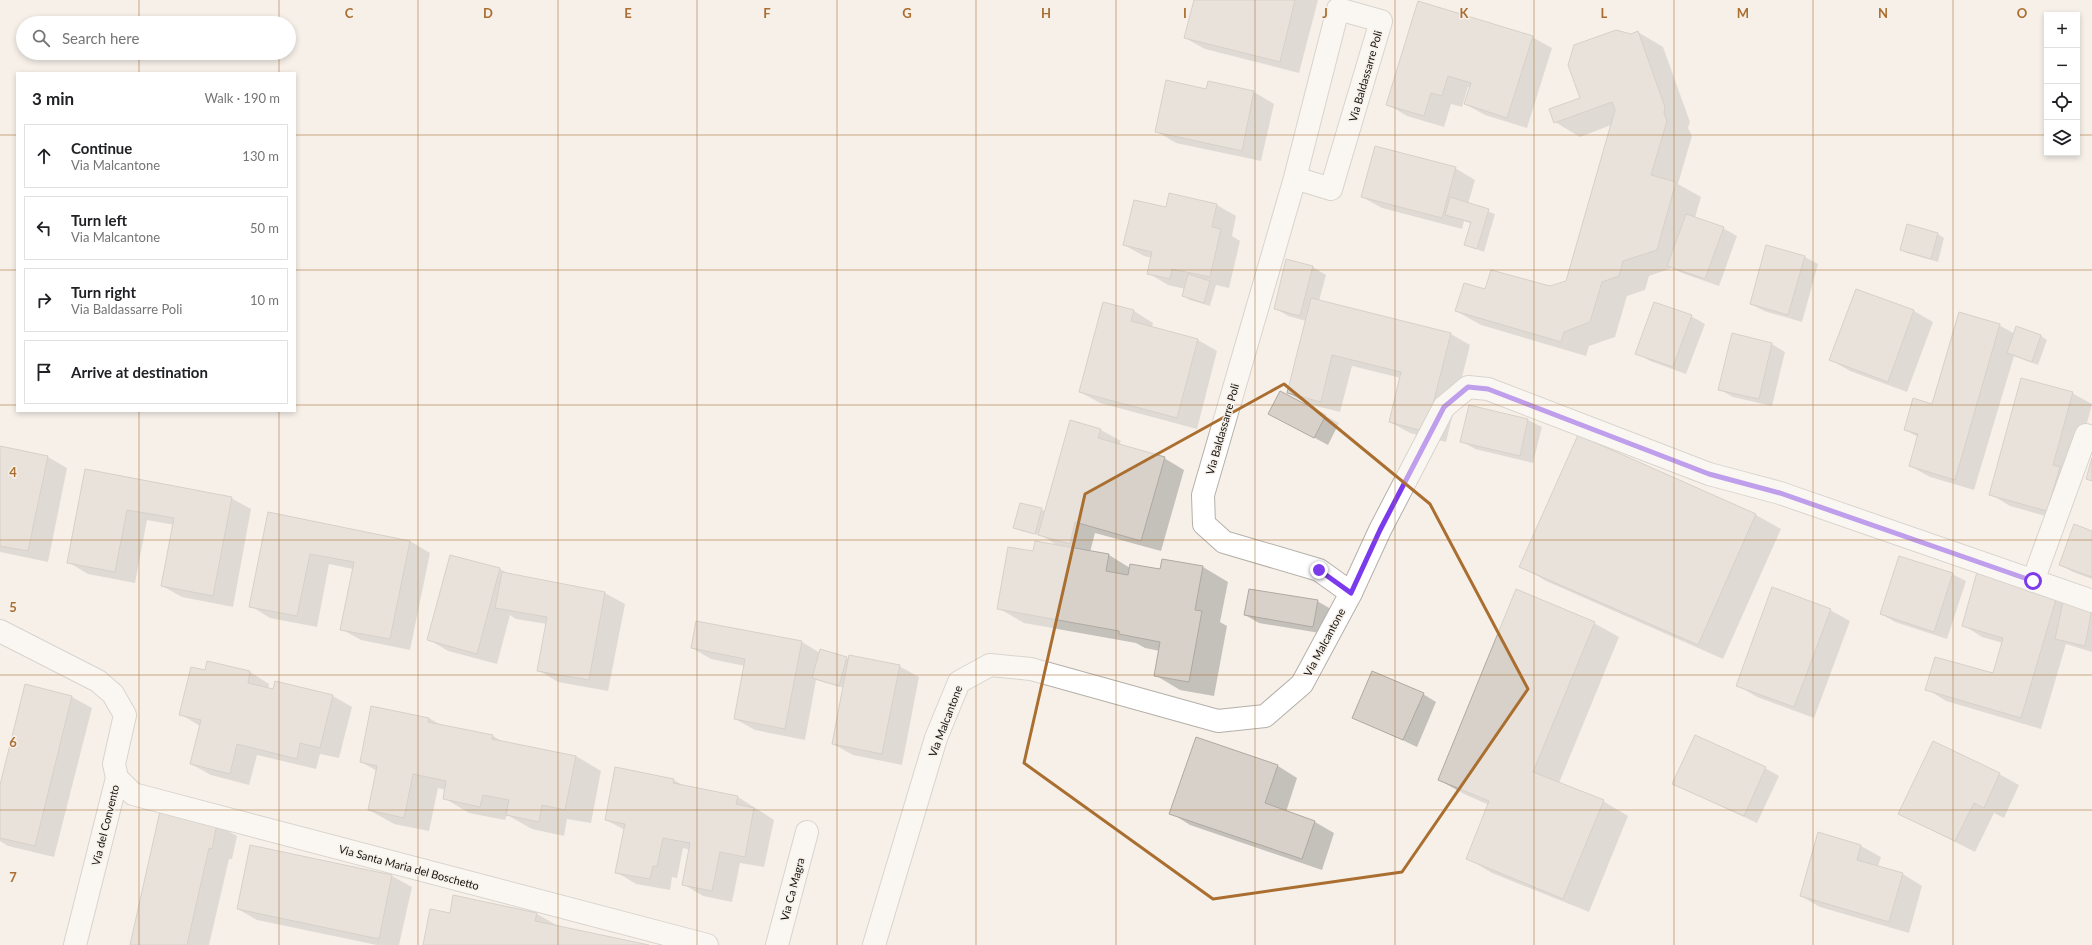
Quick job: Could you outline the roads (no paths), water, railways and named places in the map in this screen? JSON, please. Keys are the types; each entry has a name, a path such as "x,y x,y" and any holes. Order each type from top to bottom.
{"street":[{"name":"Via Baldassarre Poli","path":"1295,178 1331,189 1381,21 1338,9 1295,178 1203,495 1204,524 1224,542 1319,570 1351,593"},
{"name":"Via Malcantone","path":"874,945 936,738 959,682 990,665 1030,669 1218,721 1265,716 1302,684 1351,593 1380,530 1444,407 1468,387 1488,389 1709,474 1780,493 2092,601"},
{"path":"2033,581 2086,435"},
{"name":"Via del Convento","path":"0,631 98,681 113,694 125,715 114,764 117,778 75,945"},
{"name":"Via Santa Maria del Boschetto","path":"117,778 133,794 707,945"},
{"name":"Via Ca Magra","path":"777,945 807,832"}]}
